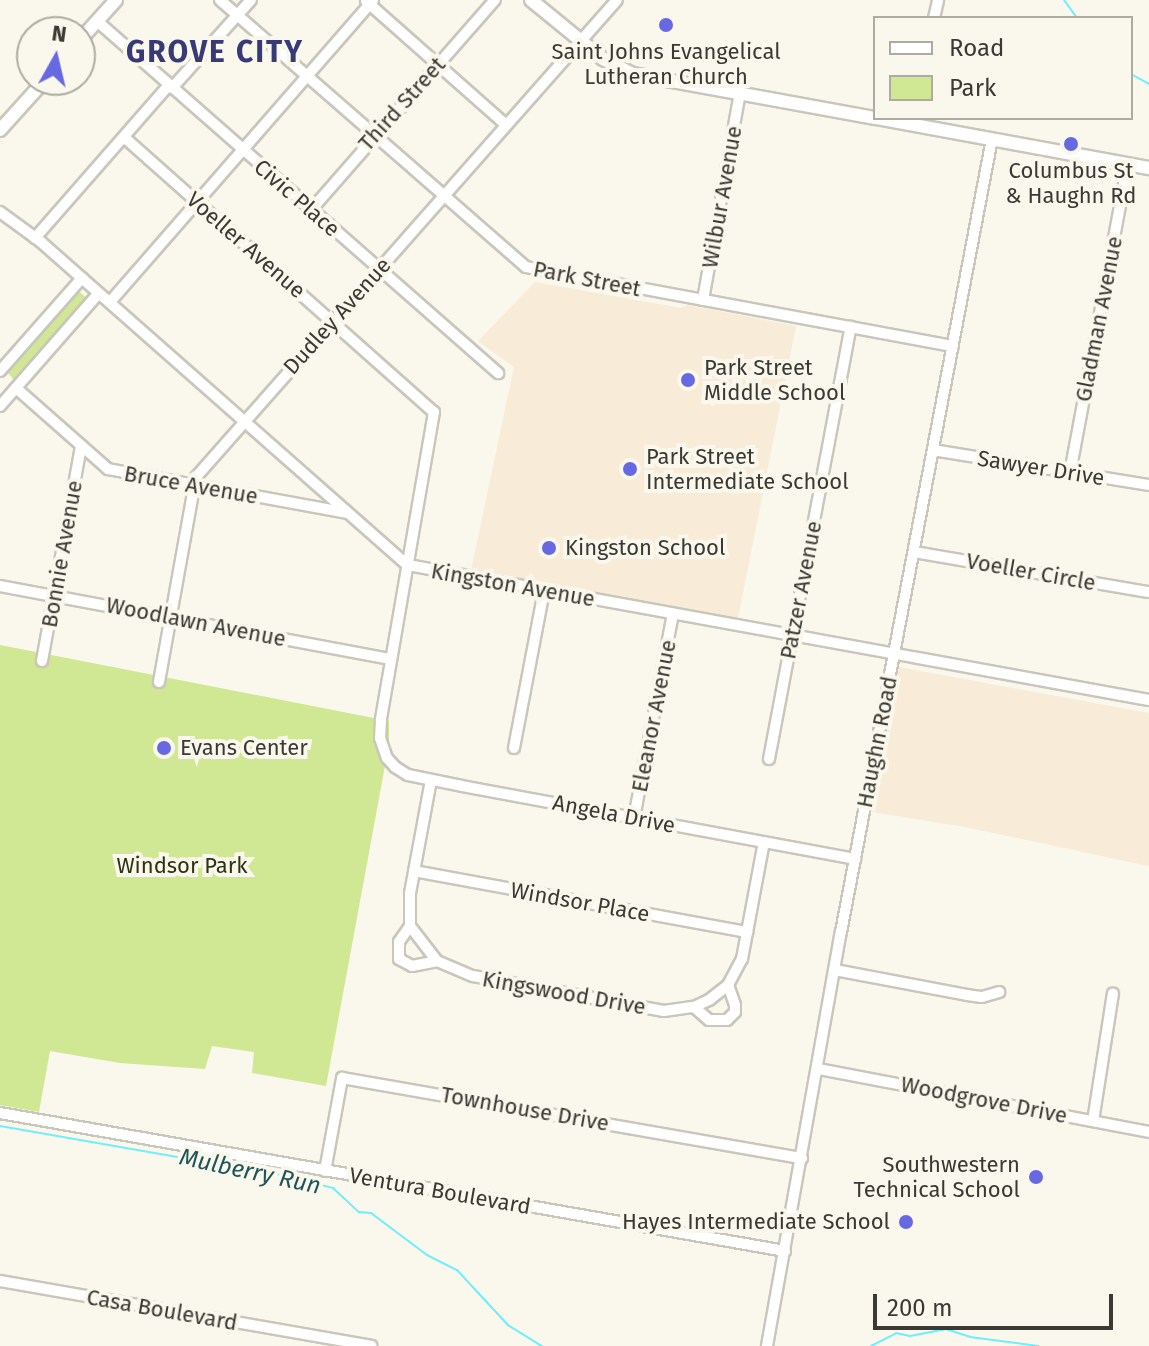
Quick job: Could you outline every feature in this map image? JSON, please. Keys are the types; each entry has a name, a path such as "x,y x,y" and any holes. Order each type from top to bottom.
{"main road":[{"path":"97,21 116,0"},
{"path":"531,0 603,59 633,74 873,117"},
{"path":"0,130 31,96"},
{"path":"914,121 1149,168"}],"street":[{"name":"Park Street","path":"220,0 518,263 534,271 953,346"},
{"path":"35,238 251,0"},
{"name":"Third Street","path":"311,210 495,0"},
{"name":"Dudley Avenue","path":"159,682 196,477 617,0"},
{"path":"110,302 369,1 505,124"},
{"name":"Civic Place","path":"97,21 498,373"},
{"name":"Wilbur Avenue","path":"703,300 740,93"},
{"name":"Voeller Avenue","path":"125,138 430,406 434,419 408,565"},
{"name":"Haughn Road","path":"767,1346 855,859 992,139"},
{"name":"Gladman Avenue","path":"1070,473 1128,164"},
{"name":"Kingston Avenue","path":"0,212 110,302 408,565 1149,700"},
{"path":"0,371 82,278"},
{"path":"2,404 99,293"},
{"name":"Patzer Avenue","path":"769,759 851,327"},
{"path":"0,388 2,404"},
{"name":"Bruce Avenue","path":"16,388 108,469 349,513"},
{"name":"Bonnie Avenue","path":"42,661 81,446"},
{"name":"Sawyer Drive","path":"933,450 1149,485"},
{"name":"Voeller Circle","path":"914,552 1149,592"},
{"path":"391,659 408,565"},
{"name":"Woodlawn Avenue","path":"0,586 391,659"},
{"path":"514,748 544,591"},
{"name":"Eleanor Avenue","path":"634,818 673,614"},
{"name":"Angela Drive","path":"391,659 381,720 383,751 401,772 855,859"},
{"name":"Kingswood Drive","path":"431,780 414,871 410,926 399,942 399,959 412,966 437,961 473,976 648,1009 694,1007 728,985 742,959 764,842"},
{"name":"Windsor Place","path":"414,871 747,932"},
{"path":"410,926 437,961"},
{"path":"835,970 967,995 982,997 999,992"},
{"name":"Kingswood Drive","path":"694,1007 709,1020 727,1020 735,1012 728,985"},
{"path":"1093,1121 1113,994"},
{"name":"Woodgrove Drive","path":"819,1069 1149,1132"},
{"name":"Townhouse Drive","path":"325,1171 342,1078 802,1158"},
{"name":"Ventura Boulevard","path":"0,1113 785,1251"},
{"name":"Casa Boulevard","path":"0,1281 371,1346"}],"shaded area":[{"name":"Park Street Intermediate School","path":"535,282 681,308 687,305 796,326 738,618 471,571 514,367 478,341"},
{"path":"899,667 1149,713 1149,866 965,827 872,812"}],"green space":[{"path":"77,290 88,299 14,380 8,373 9,365"},
{"name":"Windsor Park","path":"0,645 389,721 389,744 326,1086 252,1073 254,1052 212,1046 205,1069 120,1063 50,1051 39,1112 0,1105"}],"waterway":[{"path":"1064,0 1076,16"},
{"path":"1133,75 1149,84"},
{"name":"Mulberry Run","path":"0,1126 287,1176 333,1188 359,1212 371,1213 427,1255 457,1270 508,1325 542,1346"},
{"name":"Mulberry Run","path":"871,1346 896,1333 910,1336 946,1329 970,1337 1038,1346"}],"place":[{"name":"Saint Johns Evangelical Lutheran Church","path":"666,25"},
{"name":"Columbus St & Haughn Rd","path":"1071,144"},
{"name":"Park Street Middle School","path":"688,380"},
{"name":"Park Street Intermediate School","path":"630,469"},
{"name":"Kingston School","path":"549,548"},
{"name":"Evans Center","path":"164,748"},
{"name":"Southwestern Technical School","path":"1036,1177"},
{"name":"Hayes Intermediate School","path":"906,1222"}],"district":[{"name":"GROVE CITY","path":"215,52"}]}
